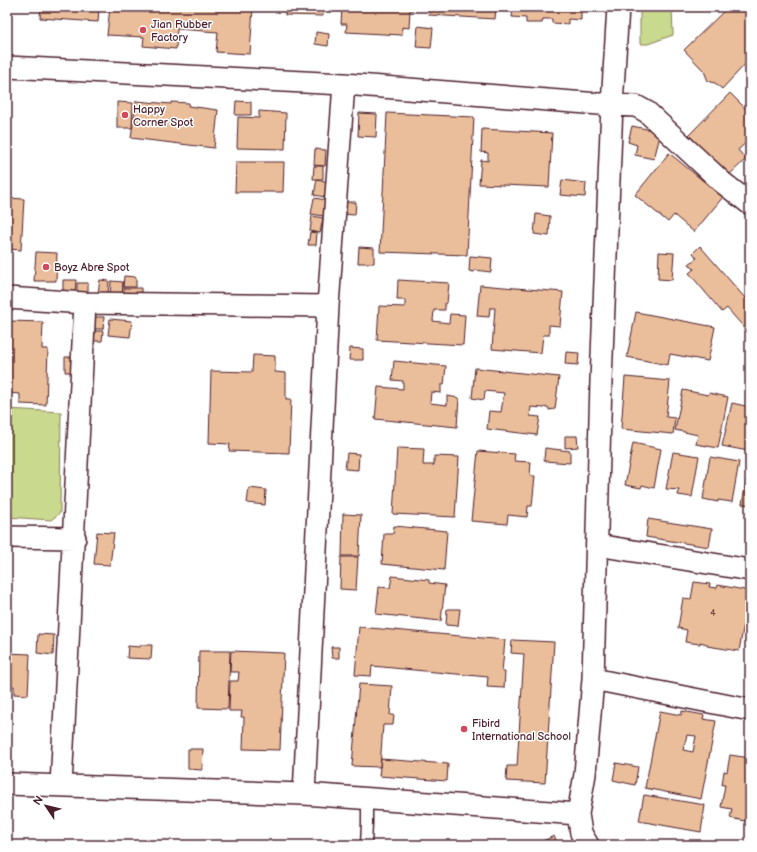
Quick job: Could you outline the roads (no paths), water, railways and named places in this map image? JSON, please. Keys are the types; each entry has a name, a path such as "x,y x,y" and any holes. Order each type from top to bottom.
{"street":[{"path":"588,845 581,833 578,814 585,774 593,679 601,381 612,105 618,7"},
{"path":"7,67 344,84 636,106 647,112 722,182 750,204"},
{"path":"304,794 328,306 344,84"},
{"path":"7,298 85,303 328,306"},
{"path":"61,786 85,303"},
{"path":"7,536 74,538"},
{"path":"597,545 750,570"},
{"path":"593,679 750,710"},
{"path":"7,784 304,794 578,814"}],"lane":[{"path":"366,845 368,823 367,798"}],"place":[{"name":"Jian Rubber Factory","path":"143,30"},
{"name":"Happy Corner Spot","path":"125,115"},
{"name":"Boyz Abre Spot","path":"46,267"},
{"name":"Fibird International School","path":"464,729"}]}
